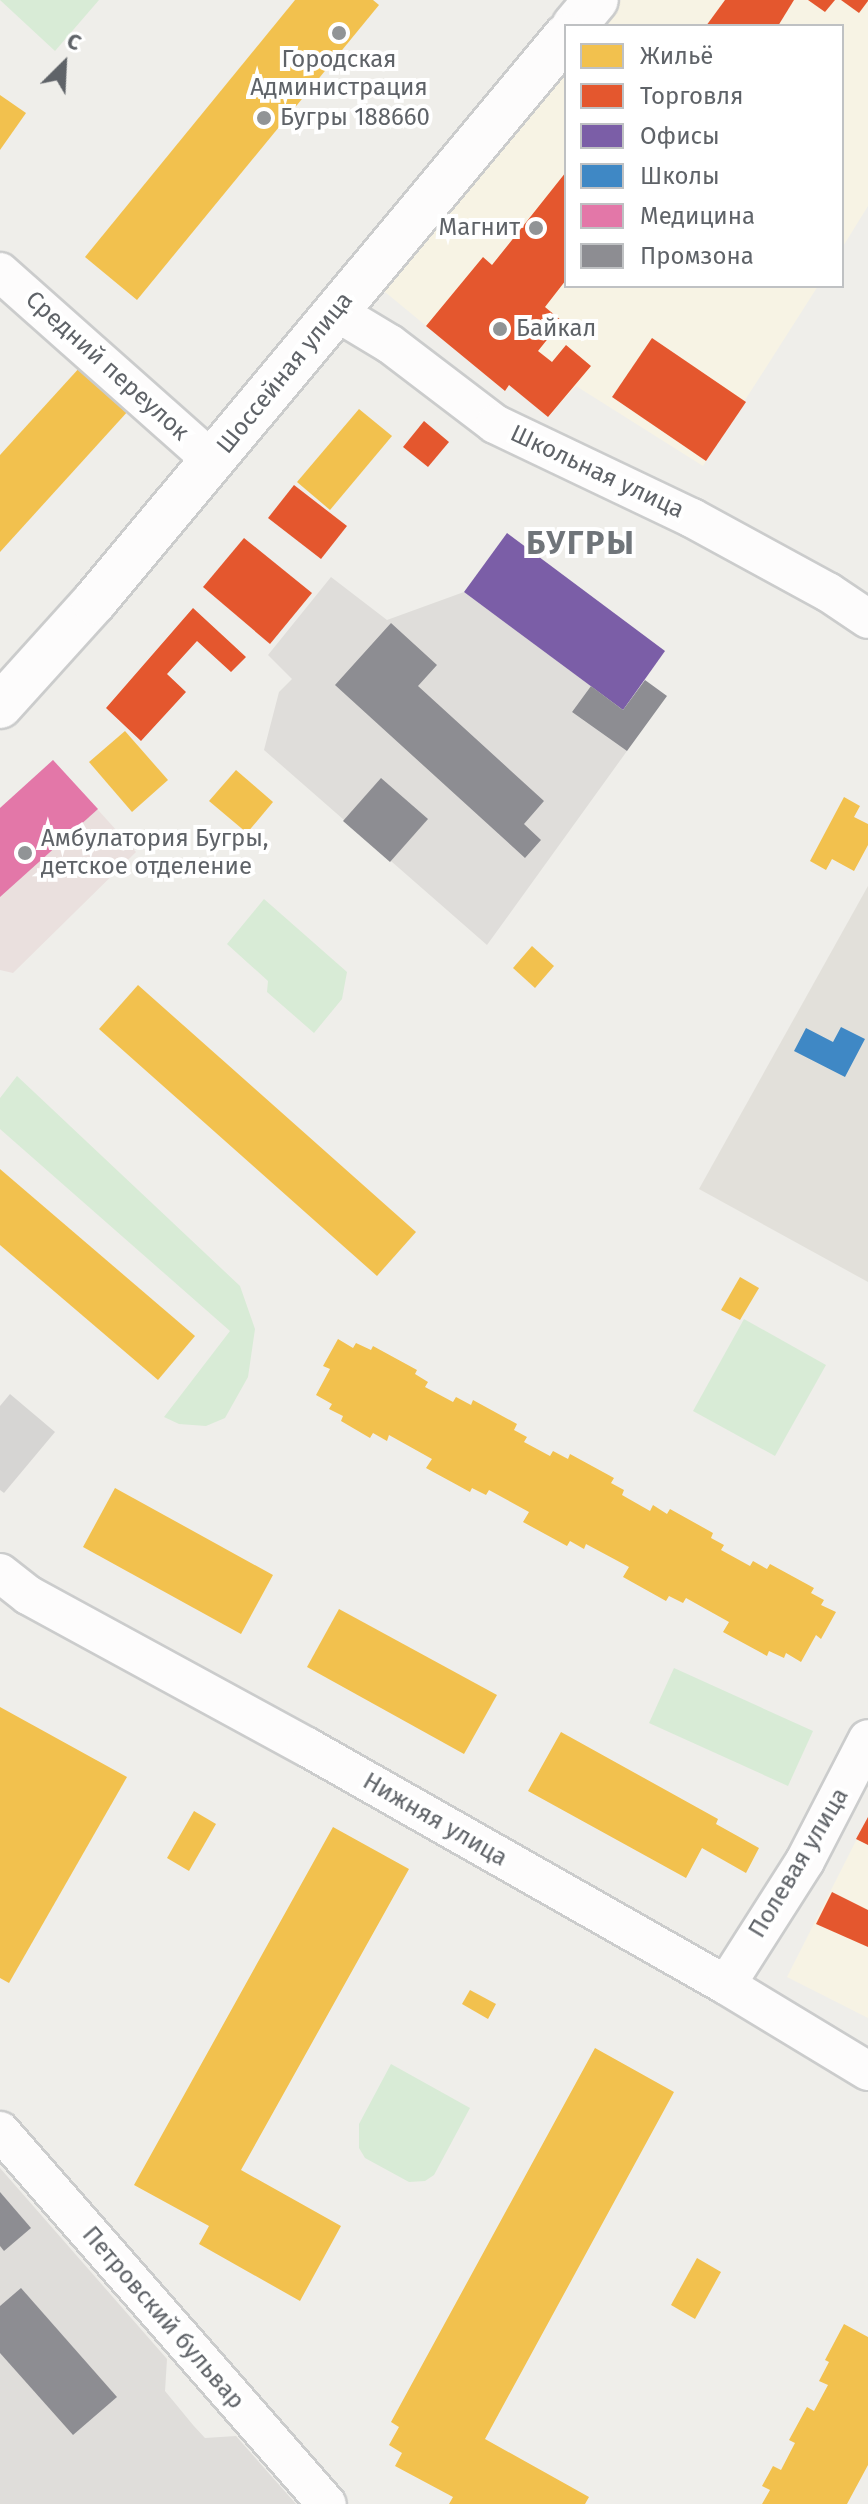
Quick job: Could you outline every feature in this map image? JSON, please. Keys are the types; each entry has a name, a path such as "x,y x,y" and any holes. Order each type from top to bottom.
{"main road":[{"path":"576,24 596,0"},
{"name":"Шоссейная улица","path":"0,706 94,602 564,38"}],"street":[{"name":"Средний переулок","path":"0,272 213,461"},
{"name":"Школьная улица","path":"335,311 390,344 495,424 692,518 828,592 868,619"},
{"name":"Нижняя улица","path":"0,1573 28,1595 307,1747 726,1985 868,2071"},
{"name":"Полевая улица","path":"726,1985 805,1861 868,1739"},
{"name":"Петровский бульвар","path":"0,2131 327,2504"}],"shaded area":[{"path":"621,0 868,0 868,206 844,245 844,24 601,24"},
{"path":"564,67 564,288 817,288 703,466 576,386 548,417 510,385 505,391 379,287"},
{"path":"331,577 387,620 464,592 591,686 572,712 627,751 487,945 264,750 279,692 292,679 268,655"},
{"path":"53,760 136,852 13,973 0,970 0,808"},
{"path":"868,886 868,1282 699,1189"},
{"path":"868,1817 868,2018 787,1977"},
{"path":"0,2168 167,2359 165,2391 193,2425 205,2438 236,2436 296,2504 0,2504"}],"green space":[{"path":"0,0 99,0 55,51"},
{"path":"264,899 347,972 342,999 314,1033 267,992 268,981 227,944"},
{"path":"17,1076 240,1286 255,1329 248,1377 225,1418 206,1426 179,1424 164,1417 230,1331 0,1129 0,1098"},
{"path":"744,1319 826,1365 775,1456 693,1411"},
{"path":"674,1668 813,1731 788,1786 649,1723"},
{"path":"391,2064 470,2108 434,2175 425,2181 409,2182 365,2158 359,2148 359,2124"}],"building: Жильё":[{"path":"295,0 373,0 379,5 137,300 85,257"},
{"path":"0,95 26,113 0,150"},
{"path":"81,366 129,410 0,552 0,455"},
{"path":"359,409 392,436 330,510 297,482"},
{"path":"125,731 168,780 132,812 89,762"},
{"path":"236,770 273,802 247,833 209,801"},
{"path":"844,797 860,806 854,817 868,824 868,845 854,871 832,859 826,870 810,861"},
{"path":"532,946 554,966 535,988 513,968"},
{"path":"138,985 416,1232 377,1276 99,1029"},
{"path":"0,1169 195,1336 158,1380 0,1245"},
{"path":"740,1277 759,1288 740,1320 721,1310"},
{"path":"338,1339 353,1348 356,1343 371,1350 373,1346 417,1370 415,1374 428,1382 425,1387 453,1402 456,1397 471,1405 473,1400 517,1424 514,1430 527,1437 524,1442 550,1456 553,1451 568,1459 570,1454 614,1478 611,1483 624,1490 622,1495 650,1511 653,1505 667,1514 670,1509 713,1533 711,1538 724,1545 721,1550 750,1566 753,1561 767,1569 770,1564 814,1588 811,1593 824,1600 821,1605 836,1612 821,1639 816,1635 801,1662 786,1653 784,1658 769,1651 767,1656 723,1632 729,1622 686,1598 683,1603 669,1596 666,1601 623,1577 629,1567 586,1544 584,1549 570,1541 567,1546 523,1522 529,1512 489,1490 486,1495 472,1488 470,1492 426,1468 432,1459 389,1435 387,1441 373,1433 370,1438 341,1421 343,1416 329,1409 332,1404 316,1395 330,1369 323,1366"},
{"path":"115,1488 273,1575 241,1634 83,1547"},
{"path":"339,1609 497,1695 464,1754 307,1667"},
{"path":"0,1707 127,1777 9,1983 0,1978"},
{"path":"561,1732 718,1819 716,1824 759,1848 746,1873 702,1848 686,1878 528,1791"},
{"path":"194,1811 216,1824 189,1871 167,1858"},
{"path":"333,1827 409,1869 241,2170 341,2226 300,2301 199,2244 209,2226 134,2185"},
{"path":"470,1990 496,2004 488,2019 462,2004"},
{"path":"595,2048 674,2092 485,2439 589,2497 585,2504 449,2504 453,2497 395,2466 402,2453 389,2445 399,2427 391,2422"},
{"path":"697,2258 721,2272 695,2319 671,2305"},
{"path":"844,2324 868,2337 868,2465 847,2504 762,2504 770,2490 762,2486 773,2466 781,2470 795,2443 789,2440 807,2407 814,2411 828,2385 819,2381 829,2362 825,2360"}],"building: Торговля":[{"path":"725,0 794,0 779,24 707,24"},
{"path":"808,0 835,0 825,12"},
{"path":"841,0 868,0 868,1 859,13"},
{"path":"564,175 564,283 545,307 562,321 538,351 552,362 566,345 591,366 548,417 509,385 505,391 426,326 483,257 492,265"},
{"path":"652,338 746,402 706,461 612,397"},
{"path":"424,421 449,442 428,467 403,447"},
{"path":"294,485 347,526 321,559 268,518"},
{"path":"244,538 312,593 270,644 203,587"},
{"path":"193,608 246,657 231,672 197,641 167,674 186,692 141,741 106,708"},
{"path":"868,1817 868,1845 856,1839"},
{"path":"832,1892 868,1910 868,1947 816,1924"}],"building: Офисы":[{"path":"507,533 665,651 623,710 464,592"}],"building: Школы":[{"path":"841,1027 865,1039 845,1077 794,1051 806,1028 833,1042"}],"building: Медицина":[{"name":"Амбулатория Бугры, детское отделение","path":"53,760 98,809 0,897 0,808"}],"building: Промзона":[{"path":"391,623 437,665 418,686 544,801 524,824 541,840 525,858 335,685"},
{"path":"645,680 667,696 627,751 572,712 591,686 623,710"},
{"path":"381,778 428,819 390,862 343,821"},
{"path":"0,2192 31,2228 4,2251 0,2246"},
{"path":"21,2288 117,2397 73,2435 0,2353 0,2306"}],"building: Прочее":[{"path":"10,1394 55,1432 4,1493 0,1490 0,1406"}],"place":[{"name":"Городская Администрация","path":"339,33"},
{"name":"Бугры 188660","path":"264,118"},
{"name":"Магнит","path":"536,228"},
{"name":"Байкал","path":"500,329"},
{"name":"Амбулатория Бугры, детское отделение","path":"25,853"}],"district":[{"name":"БУГРЫ","path":"581,543"}]}
